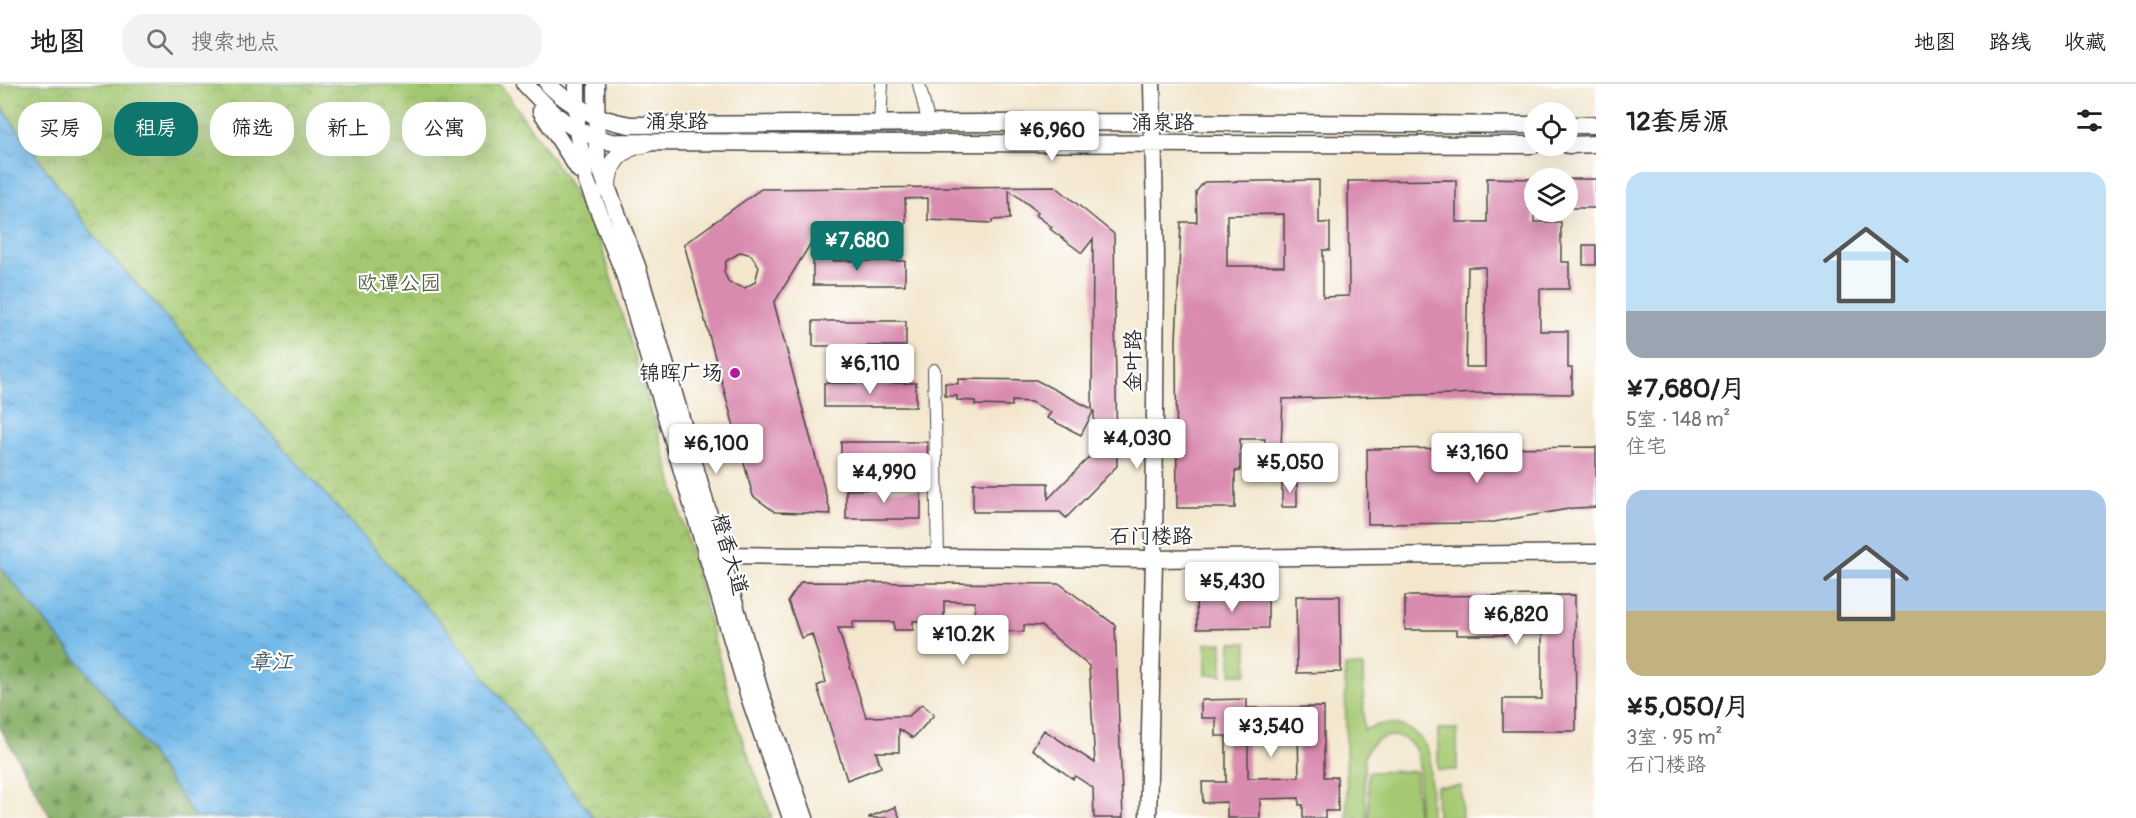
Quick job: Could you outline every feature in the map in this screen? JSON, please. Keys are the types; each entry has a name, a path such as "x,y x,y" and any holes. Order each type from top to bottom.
{"main road":[{"name":"涌泉路","path":"523,84 559,120 577,131 611,142 1524,145"},
{"path":"523,84 586,180"},
{"name":"涌泉路","path":"548,84 562,98 597,116 630,125 1153,122 1524,125"},
{"name":"橙香大道","path":"577,84 577,131 586,180 623,271 714,555 802,811"},
{"name":"橙香大道","path":"596,84 597,160 637,266 714,555"},
{"name":"金叶路","path":"1148,818 1154,560 1156,256 1152,84"},
{"path":"1578,125 1596,125"},
{"path":"607,189 608,174 619,155 632,146 647,143"},
{"path":"1578,145 1596,144"},
{"name":"石门楼路","path":"714,555 1154,560 1596,553"}],"street":[{"path":"880,125 882,84"},
{"path":"919,84 928,125"},
{"path":"934,370 938,556"}],"green space":[{"name":"欧谭公园","path":"0,84 500,84 567,181 601,245 664,452 736,722 772,818 594,818 457,641 96,239 37,156 102,156 102,102 18,102 18,130 0,105"},
{"path":"0,567 127,720 196,818 51,818 0,727"},
{"path":"1206,643 1222,643 1222,675 1206,675"},
{"path":"1231,643 1247,643 1247,674 1231,674"},
{"path":"1345,666 1363,666 1364,730 1374,726 1395,724 1412,731 1425,746 1430,757 1431,818 1418,818 1419,773 1415,749 1410,742 1394,736 1378,740 1366,753 1364,776 1367,818 1347,818"},
{"path":"1438,729 1457,729 1457,770 1438,770"},
{"path":"1416,771 1417,818 1369,818 1368,772"},
{"path":"1436,786 1461,786 1462,818 1437,818"}],"water":[{"name":"章江","path":"0,105 18,130 18,156 37,156 96,239 457,641 594,818 196,818 127,720 0,567"}],"building":[{"path":"1487,178 1524,179 1524,222 1561,222 1561,262 1569,262 1569,289 1540,289 1540,331 1568,331 1568,368 1572,368 1572,394 1485,393 1283,399 1280,471 1265,471 1265,439 1240,439 1240,471 1235,471 1235,508 1177,508 1176,341 1181,222 1197,222 1196,192 1204,182 1319,180 1319,223 1330,223 1330,250 1323,250 1323,297 1349,296 1348,181 1456,180 1456,222 1487,222","holes":["1284,214 1284,266 1227,266 1227,215","1468,267 1485,267 1485,367 1466,367"]},
{"path":"1578,179 1596,179 1596,208 1578,208"},
{"path":"1055,186 1114,234 1117,466 1066,518 1060,512 973,512 973,483 1048,483 1048,499 1095,451 1094,410 1081,435 1047,418 1051,412 1031,402 1012,401 1012,406 975,405 975,401 957,400 957,396 945,396 945,383 958,384 958,379 1036,380 1092,409 1093,239 1082,253 1050,229 1052,227 1036,215 1038,212 1009,190 1010,219 992,220 992,223 928,220 928,198 905,199 906,224 822,225 774,303 831,514 775,512 753,496 684,244 761,189","holes":["741,252 751,255 759,267 755,282 745,288 729,283 724,272 726,261"]},
{"path":"1583,245 1596,245 1596,265 1583,265"},
{"path":"813,255 833,255 833,261 905,261 905,285 813,285"},
{"path":"813,321 906,321 906,346 813,346"},
{"path":"824,383 916,383 916,407 824,407"},
{"path":"841,442 927,442 928,467 841,467"},
{"path":"1596,447 1596,507 1574,508 1488,523 1368,524 1367,449"},
{"path":"1282,480 1297,480 1297,507 1282,507"},
{"path":"921,489 921,519 846,519 846,490"},
{"path":"801,582 1060,584 1115,625 1123,818 1094,818 1093,788 1075,776 1073,779 1032,749 1044,730 1095,763 1089,666 1041,626 1024,625 1024,632 1002,631 1002,624 974,623 975,602 944,601 944,621 913,621 913,630 894,630 894,622 853,622 853,628 838,628 866,717 909,716 922,704 934,715 913,738 899,729 899,752 876,752 881,767 847,780 817,686 826,682 812,634 801,638 788,601"},
{"path":"1575,595 1576,731 1503,731 1503,699 1542,699 1542,631 1504,631 1506,635 1457,635 1457,630 1405,630 1405,596"},
{"path":"1296,596 1340,596 1341,672 1297,673"},
{"path":"1268,597 1268,628 1197,629 1196,598"},
{"path":"1247,699 1247,708 1324,707 1324,777 1337,777 1338,811 1325,811 1325,818 1303,818 1303,805 1299,805 1299,798 1260,799 1260,818 1227,818 1227,802 1203,803 1202,782 1226,782 1226,736 1216,736 1216,718 1201,718 1201,700","holes":["1294,725 1294,734 1298,734 1299,777 1248,778 1248,726"]},
{"path":"895,807 900,818 869,818 869,817"}],"place":[{"name":"锦晖广场","path":"735,373"}]}
